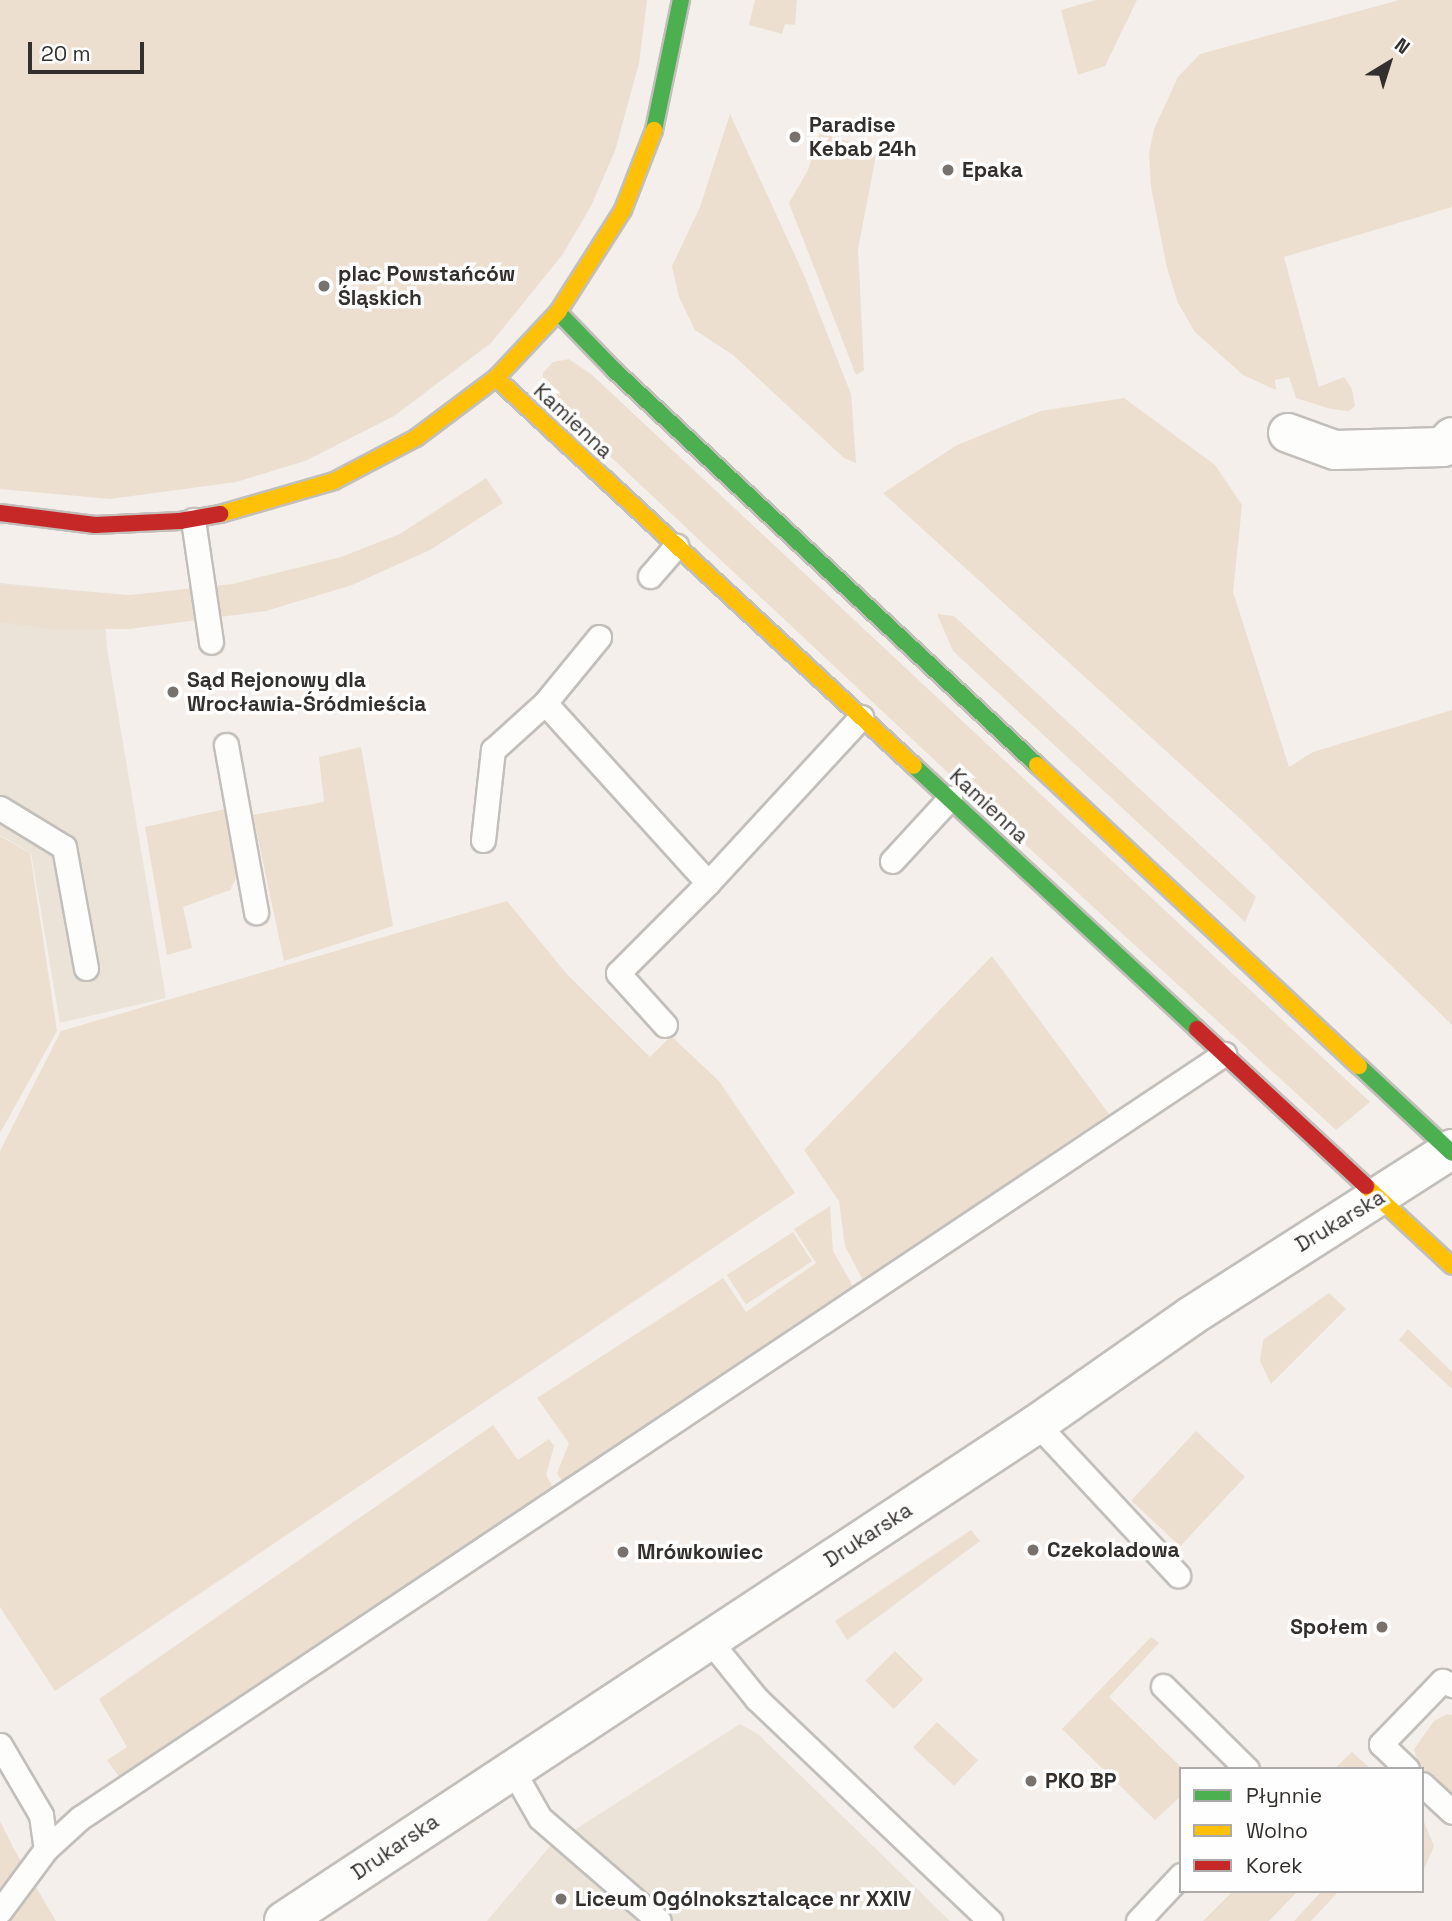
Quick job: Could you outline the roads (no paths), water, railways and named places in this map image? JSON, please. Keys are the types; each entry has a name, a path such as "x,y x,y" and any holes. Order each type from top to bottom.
{"street":[{"path":"0,513 95,525 193,520 245,509 334,481 416,438 496,378 558,312 623,209 660,115 681,0"},
{"path":"558,312 1451,1151"},
{"name":"Kamienna","path":"496,378 1452,1266"},
{"path":"1288,433 1335,450 1449,450"},
{"name":"Drukarska","path":"284,1921 1037,1424 1191,1316 1451,1151"}],"lane":[{"path":"193,520 211,642"},
{"path":"650,576 676,546"},
{"path":"483,841 493,750 545,703 599,637"},
{"path":"545,703 708,883"},
{"path":"666,1025 618,973 708,883 861,717"},
{"path":"226,745 256,912"},
{"path":"892,861 950,798"},
{"path":"0,808 64,847 86,968"},
{"path":"0,1911 62,1831 1224,1054"},
{"path":"1037,1424 1178,1575"},
{"path":"709,1640 757,1699 990,1921"},
{"path":"1405,1767 1381,1744 1443,1681 1452,1685"},
{"path":"1163,1686 1245,1767"},
{"path":"0,1745 41,1815 46,1849"},
{"path":"512,1769 540,1818 659,1921"},
{"path":"1424,1786 1452,1812"},
{"path":"1139,1921 1179,1877"}],"place":[{"name":"Paradise Kebab 24h","path":"795,137"},
{"name":"Epaka","path":"948,170"},
{"name":"plac Powstańców Śląskich","path":"324,286"},
{"name":"Sąd Rejonowy dla Wrocławia-Śródmieścia","path":"173,692"},
{"name":"Czekoladowa","path":"1033,1550"},
{"name":"Mrówkowiec","path":"623,1552"},
{"name":"Społem","path":"1382,1627"},
{"name":"PKO BP","path":"1031,1781"},
{"name":"Liceum Ogólnoksztalcące nr XXIV","path":"561,1899"}]}
